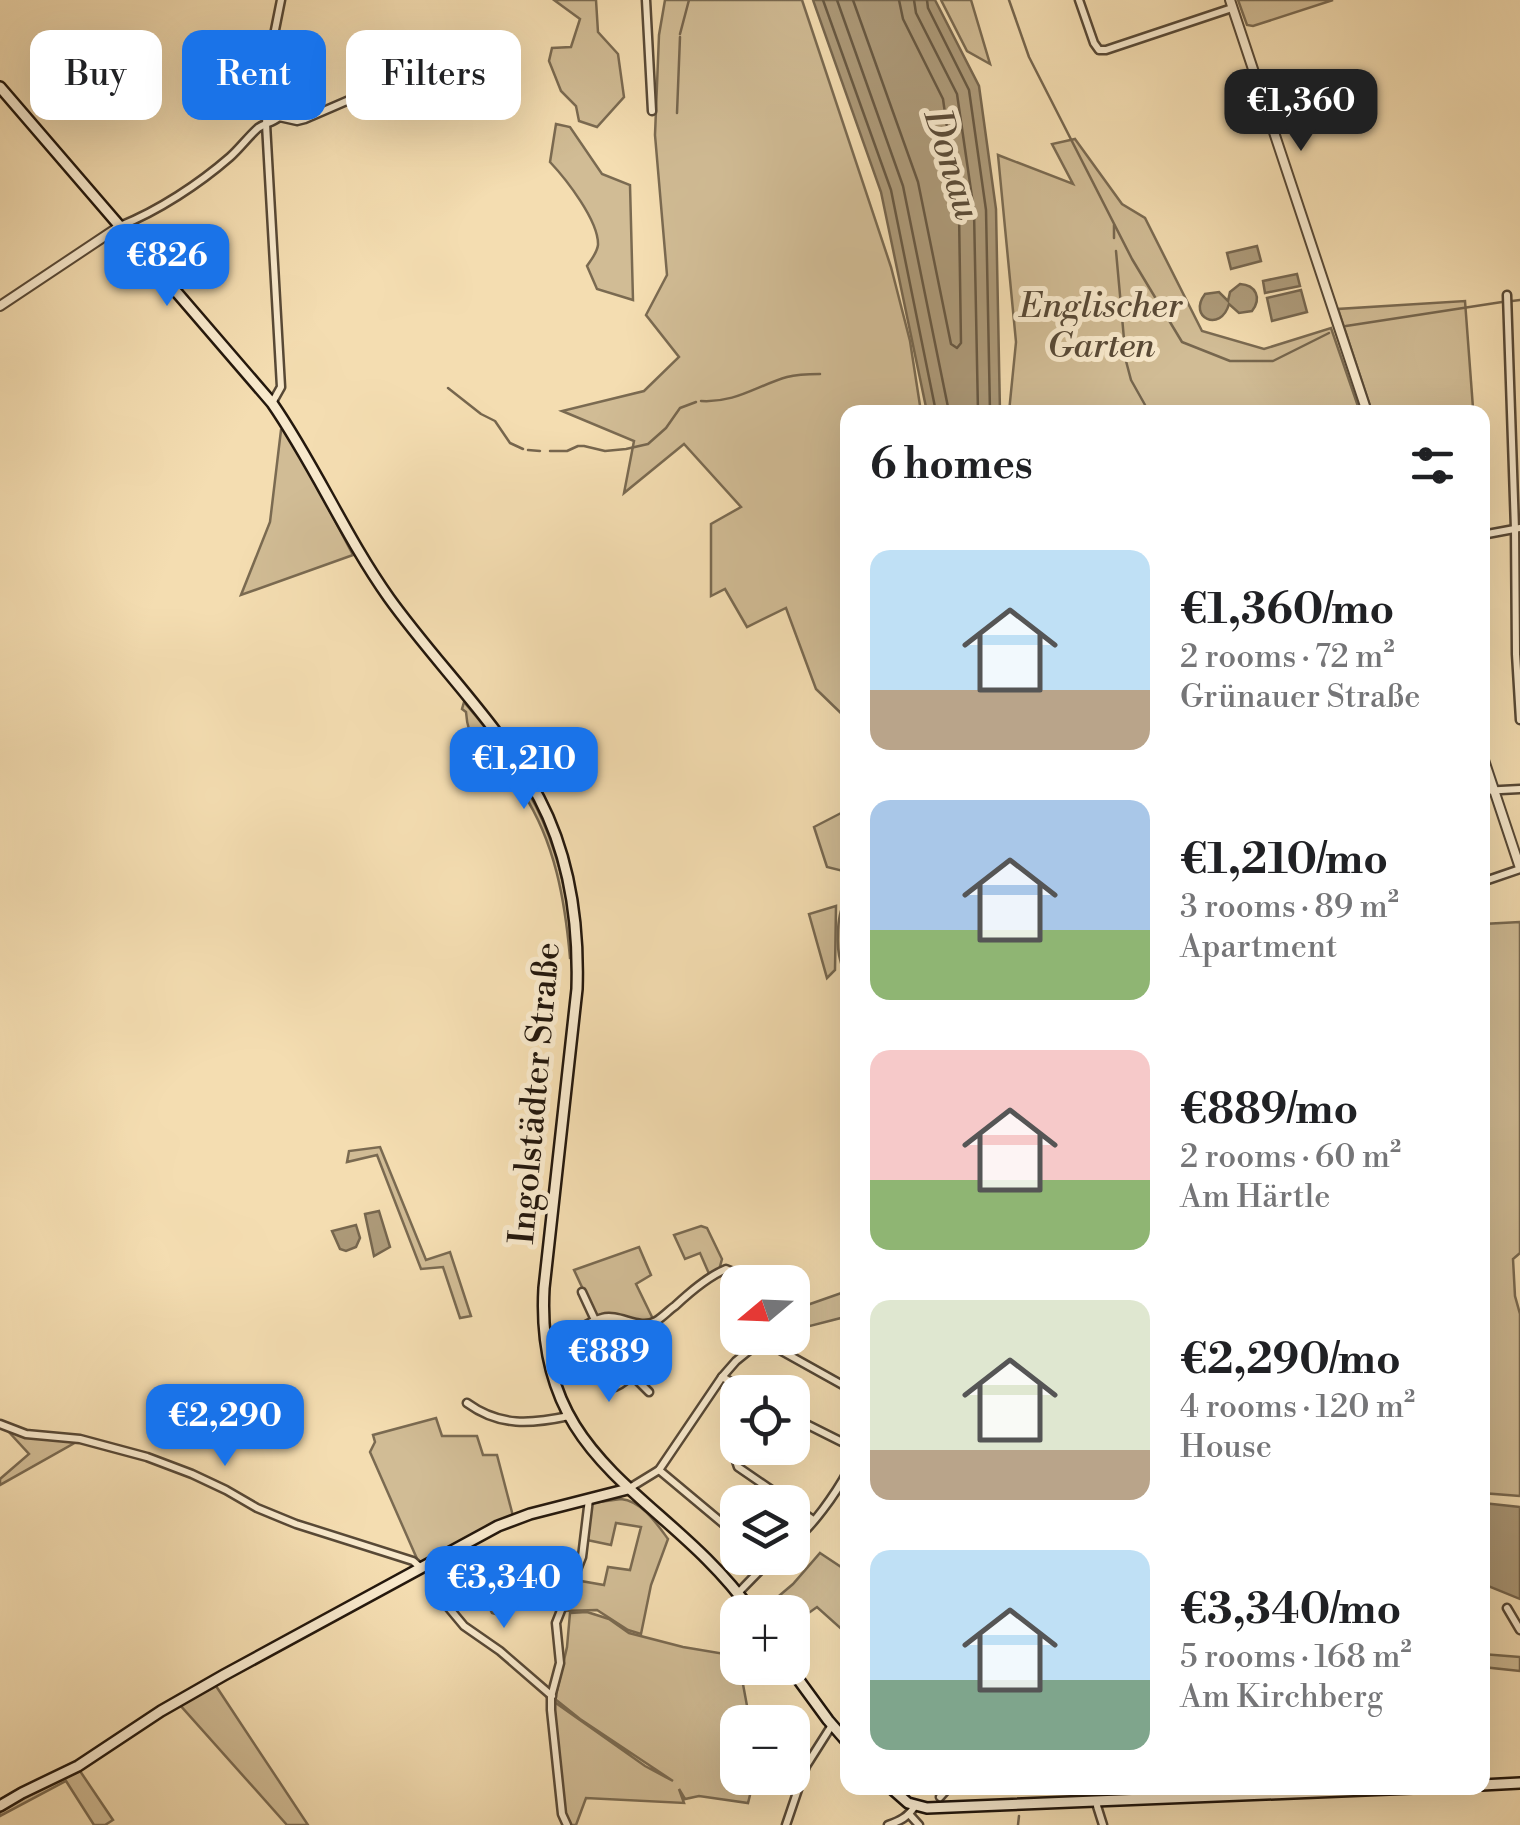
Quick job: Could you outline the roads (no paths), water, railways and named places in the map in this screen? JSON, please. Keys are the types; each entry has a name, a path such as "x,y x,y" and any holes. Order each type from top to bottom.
{"main road":[{"name":"Ingolstädter Straße","path":"0,87 272,403 390,598 517,762 543,808 563,862 578,953 542,1309 551,1343 554,1382 569,1416 594,1453 628,1490 694,1546 738,1593"},
{"path":"0,1806 78,1766 208,1684 514,1519 628,1490"},
{"path":"802,1685 840,1734"},
{"path":"1490,1785 1520,1783"},
{"path":"898,1795 912,1810 1229,1795"}],"street":[{"path":"275,30 282,0"},
{"path":"646,0 652,111"},
{"path":"1079,0 1100,50 1231,4 1365,405"},
{"path":"266,120 281,387 272,403"},
{"path":"0,306 120,226 206,175 261,125 273,120"},
{"path":"1507,295 1516,402 1520,720"},
{"path":"1490,534 1518,529"},
{"path":"1490,777 1520,868 1490,879"},
{"path":"1490,789 1520,789"},
{"path":"651,1349 620,1386 610,1386 551,1343 608,1316 642,1324 656,1321 720,1272"},
{"path":"582,1292 596,1320"},
{"path":"724,1375 743,1355"},
{"path":"790,1355 840,1383"},
{"path":"631,1374 649,1392"},
{"path":"628,1490 659,1470 720,1380"},
{"path":"467,1404 498,1420 542,1421 569,1416"},
{"path":"0,1424 26,1434 80,1439 147,1457 192,1474 282,1519 413,1561 422,1569"},
{"path":"810,1426 840,1441"},
{"path":"737,1465 764,1485"},
{"path":"659,1470 720,1521"},
{"path":"810,1524 840,1485"},
{"path":"566,1825 552,1696 560,1663 556,1623 582,1557 589,1500"},
{"path":"738,1593 753,1575"},
{"path":"434,1590 464,1626 500,1650 552,1696"},
{"path":"1507,1608 1520,1630"},
{"path":"786,1825 806,1766 832,1726"},
{"path":"1098,1800 1102,1825"},
{"path":"888,1825 912,1810 919,1825"}],"water":[{"name":"Donau","path":"813,0 935,0 979,86 996,209 1000,405 926,405 881,192"},
{"path":"1257,246 1261,261 1231,269 1227,253"},
{"path":"1297,274 1300,286 1265,293 1263,281"},
{"path":"1240,284 1256,293 1252,311 1239,313 1229,304 1219,318 1207,319 1203,315 1200,310 1205,294 1219,292 1228,301 1230,292"},
{"path":"1301,290 1307,312 1272,321 1267,298"},
{"path":"379,1211 390,1247 374,1256 365,1214"},
{"path":"356,1225 360,1238 356,1247 340,1249 332,1231"},
{"path":"1490,1504 1520,1507 1520,1599 1490,1587"}],"waterway":[{"path":"680,34 689,0"},
{"path":"1009,0 1029,57 1132,259 1182,342 1230,361 1273,361 1329,333"},
{"path":"677,113 680,37"},
{"path":"1114,225 1114,238"},
{"path":"1116,251 1126,361 1145,405"},
{"path":"1512,301 1520,300"},
{"path":"1346,326 1502,302"},
{"path":"701,401 735,397 791,376 820,374"},
{"path":"448,388 495,421 510,443 523,449"},
{"path":"550,451 578,446 605,451 648,444 680,408 696,402"},
{"path":"528,450 540,451"},
{"path":"1018,1825 1019,1816"}],"park label":[{"name":"Englischer Garten","path":"1101,325"}]}
